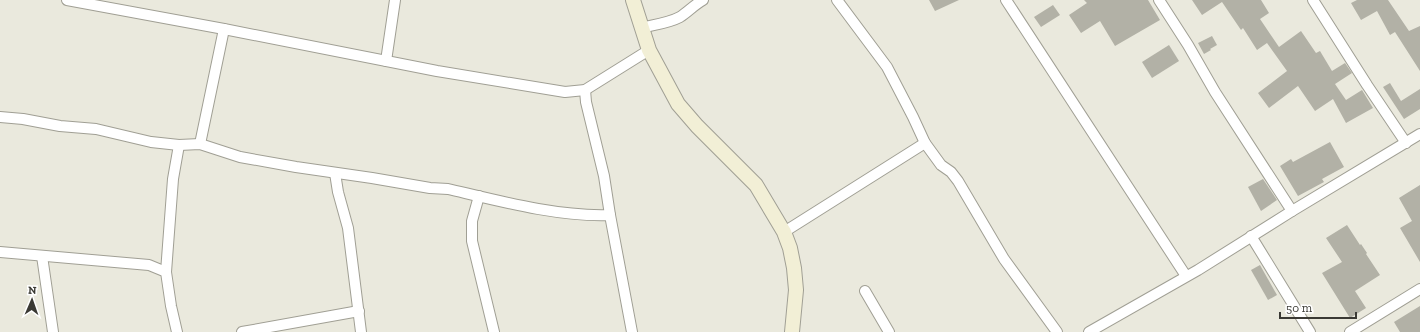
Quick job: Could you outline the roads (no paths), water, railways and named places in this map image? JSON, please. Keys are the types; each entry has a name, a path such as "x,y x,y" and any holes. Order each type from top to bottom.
{"street":[{"path":"67,0 437,71 565,92 585,90 649,50"},
{"path":"386,61 395,0"},
{"path":"632,0 649,50 678,104 697,126 756,185 784,232 790,248 796,290 792,332"},
{"path":"641,28 673,20 703,0"},
{"path":"837,0 886,67 925,143 941,165 951,172 958,181 1004,259 1057,332"},
{"path":"1006,0 1186,276"},
{"path":"1159,0 1188,45 1215,92 1292,211"},
{"path":"1313,0 1406,143"},
{"path":"200,144 224,29"},
{"path":"585,90 586,102 604,176 632,332"},
{"path":"0,117 23,119 60,126 96,129 151,142 180,145 200,144 240,157 296,167 430,188 448,189 578,215 610,216"},
{"path":"1089,332 1186,276 1420,134"},
{"path":"784,232 925,143"},
{"path":"177,332 171,306 166,272 173,179 180,145"},
{"path":"335,173 338,192 348,228 359,312 360,332"},
{"path":"479,196 472,221 472,240 494,332"},
{"path":"1251,236 1310,332"},
{"path":"0,252 149,265 166,272"},
{"path":"42,256 53,332"},
{"path":"1350,332 1420,289"},
{"path":"865,291 889,332"},
{"path":"242,332 359,312"}]}
